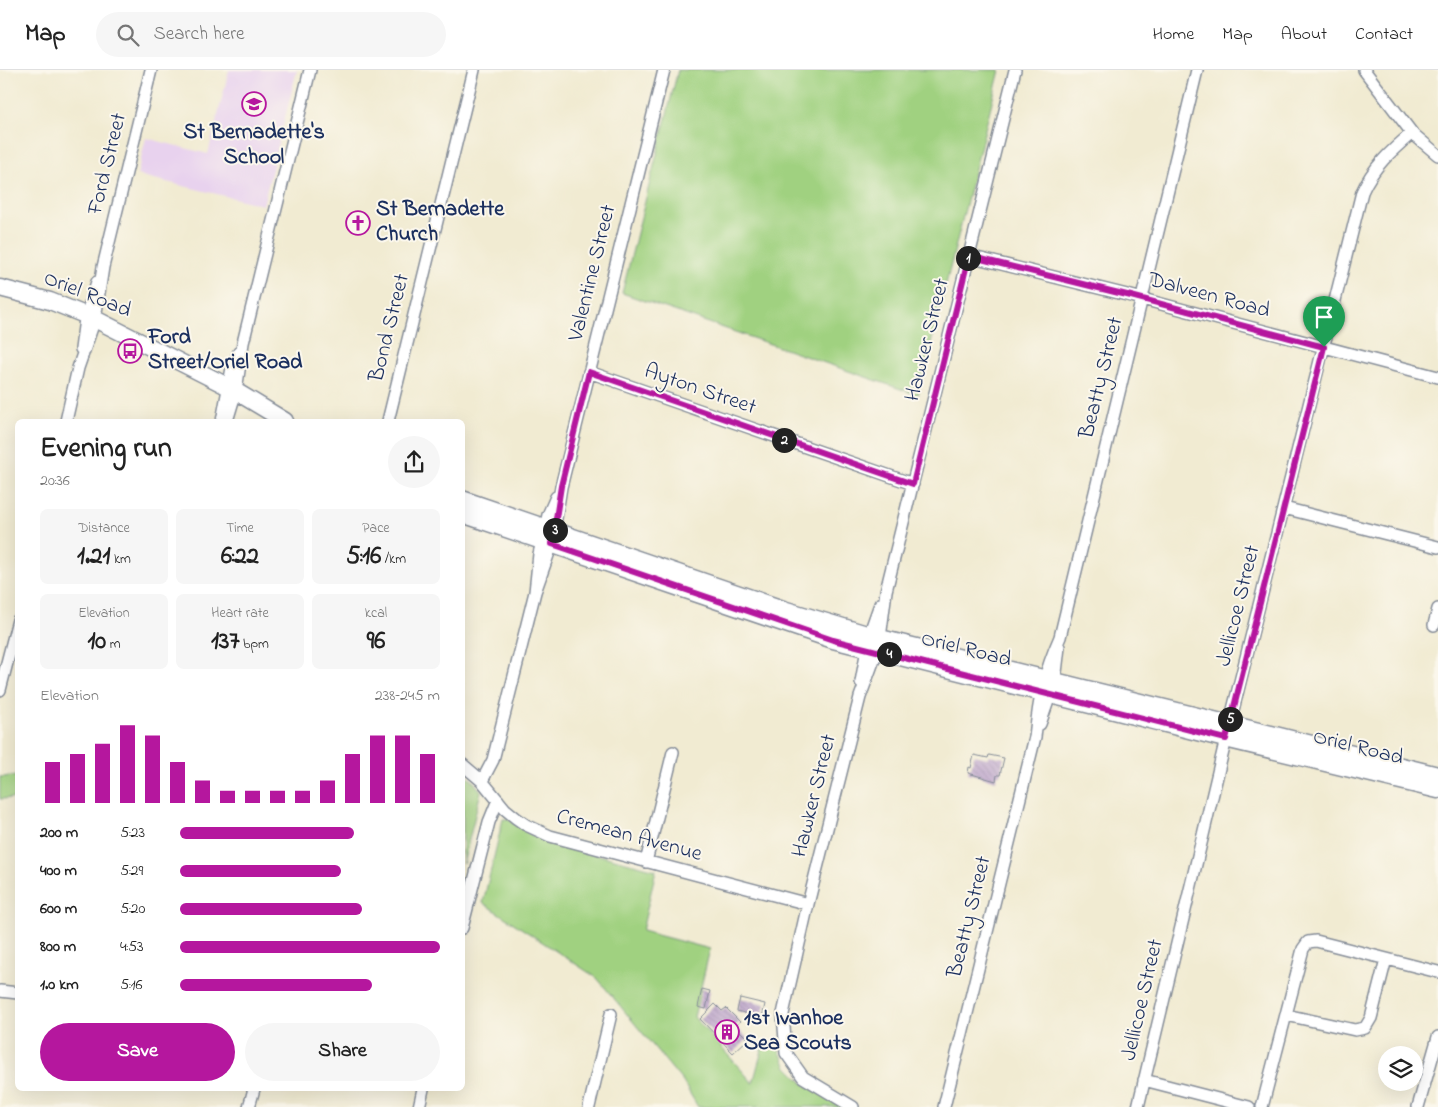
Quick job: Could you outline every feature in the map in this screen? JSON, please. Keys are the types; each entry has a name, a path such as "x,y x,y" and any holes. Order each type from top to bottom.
{"main road":[{"name":"Oriel Road","path":"0,288 50,301 91,317 232,389 283,419"},
{"name":"Oriel Road","path":"465,500 549,536"},
{"name":"Oriel Road","path":"465,515 549,536 783,609 873,643 1048,686 1230,722 1438,775"},
{"name":"Oriel Road","path":"1048,686 1226,739 1438,790"}],"street":[{"name":"Ford Street","path":"66,419 151,70"},
{"path":"223,419 232,389 310,70"},
{"name":"Bond Street","path":"388,419 474,70"},
{"name":"Valentine Street","path":"482,781 494,760 549,536 548,515 561,486 664,70"},
{"name":"Hawker Street","path":"853,1107 803,1076 786,1053 783,1014 808,904 860,697 863,663 873,643 872,623 886,591 1014,70"},
{"name":"Beatty Street","path":"944,1107 1060,637 1196,70"},
{"path":"1364,70 1412,133 1438,155"},
{"name":"Jellicoe Street","path":"1138,1107 1230,722 1362,192 1368,179 1386,155 1412,133"},
{"name":"Dalveen Road","path":"969,256 1142,299 1438,377"},
{"name":"Ayton Street","path":"589,372 913,484"},
{"path":"227,419 232,389"},
{"path":"1284,508 1438,547"},
{"path":"1434,625 1438,609"},
{"path":"0,690 15,632"},
{"path":"646,862 672,752"},
{"name":"Cremean Avenue","path":"465,767 482,781 516,818 545,834 808,904"},
{"path":"465,916 489,822 498,800"},
{"path":"1262,1107 1302,949 1308,942 1316,941 1438,972"},
{"path":"1286,1015 1355,1030 1365,1028 1371,1018 1386,958"},
{"path":"0,991 15,993"},
{"path":"589,1107 611,1014"},
{"path":"1418,1107 1438,1037"},
{"path":"1144,1080 1249,1107"},
{"path":"249,1107 253,1091"},
{"path":"419,1107 423,1091"}],"shaded area":[{"name":"St Bernadette's School","path":"229,70 297,70 263,205 137,175 146,138 208,154"}],"green space":[{"path":"678,70 1000,70 918,395 622,293"},
{"path":"465,775 481,791 465,856"},
{"path":"15,776 15,798 0,799 0,777"},
{"path":"503,819 508,819 532,835 557,844 656,870 642,931 710,949 694,1017 753,1083 764,1043 778,1048 787,1067 803,1083 843,1107 698,1107 683,1082 597,978 483,903"}],"building":[{"path":"974,755 988,758 989,755 1004,758 1000,775 997,775 996,781 968,773"},
{"path":"702,989 710,991 706,1009 698,1007"},
{"path":"740,998 765,1004 762,1018 737,1011"},
{"name":"1st Ivanhoe Sea Scouts","path":"715,1004 722,1011 726,1008 740,1022 735,1026 748,1039 733,1053 700,1019"}],"place":[{"name":"St Bernadette's School","path":"254,104"},
{"name":"St Bernadette Church","path":"358,223"},
{"name":"Ford Street/Oriel Road","path":"130,351"},
{"name":"1st Ivanhoe Sea Scouts","path":"727,1032"}],"route":[{"path":"969,256 1324,347 1226,739 812,634 552,544 561,486 589,372 913,484 969,256"}]}
